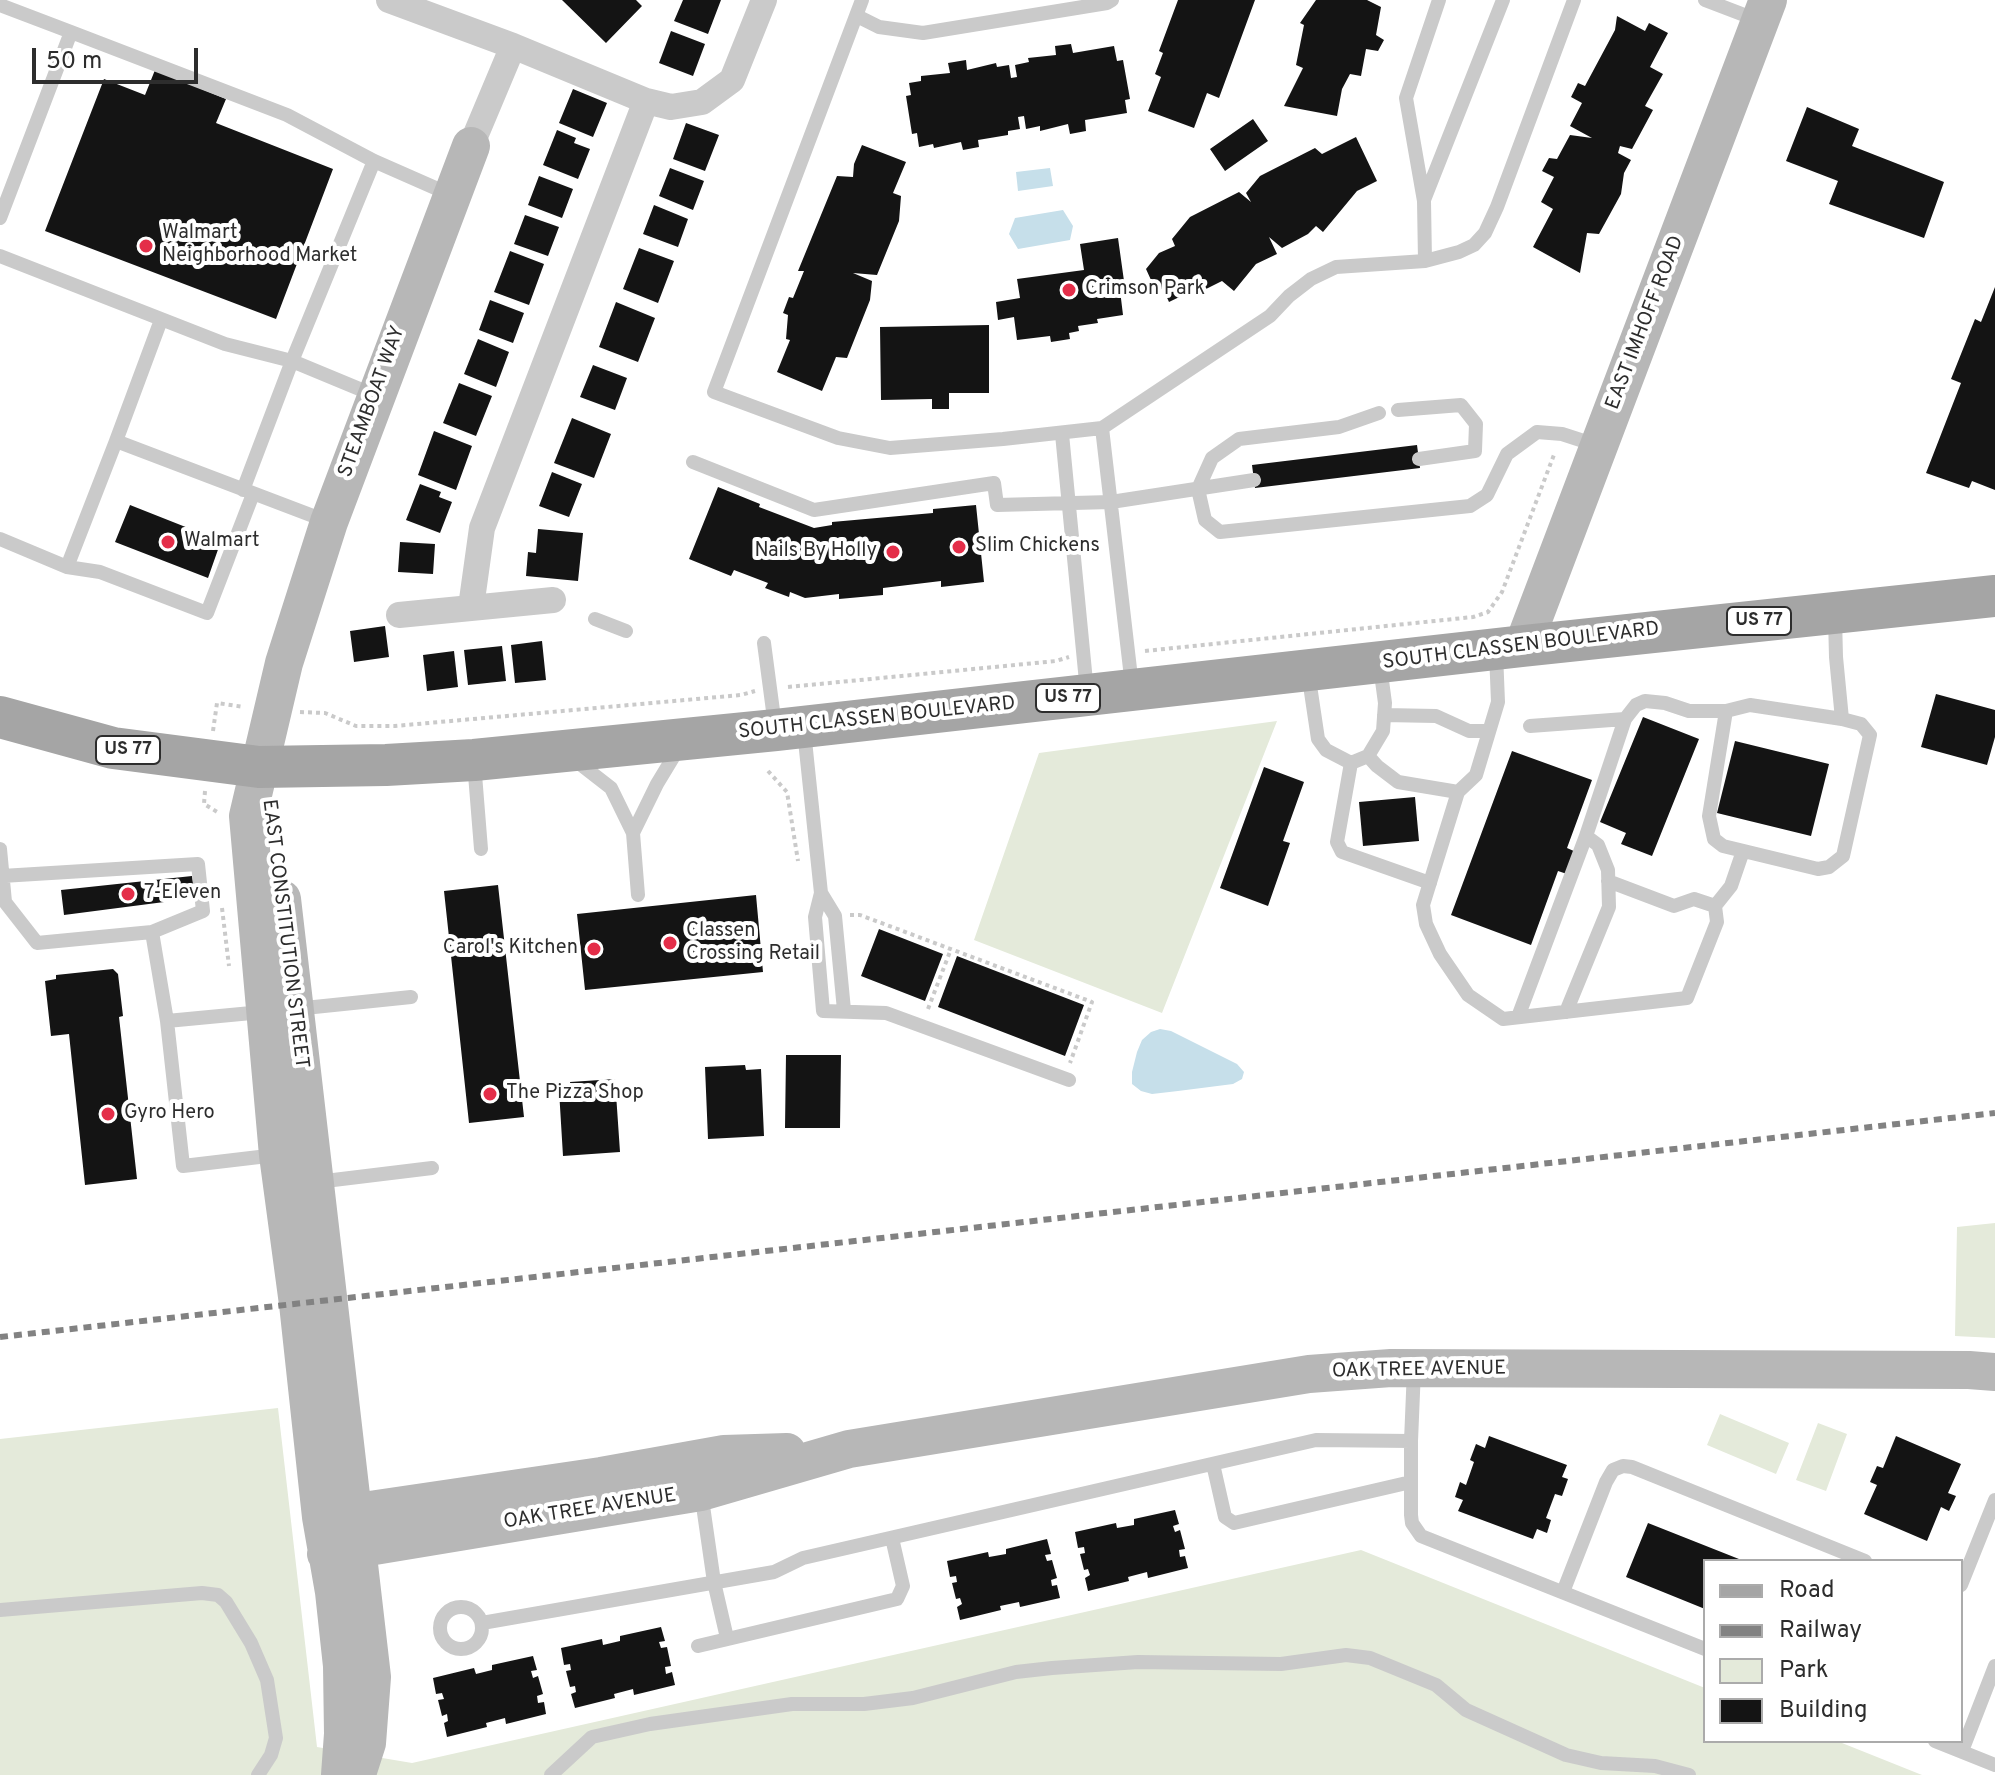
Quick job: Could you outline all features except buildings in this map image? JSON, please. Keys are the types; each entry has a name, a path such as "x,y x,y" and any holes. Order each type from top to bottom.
{"main road":[{"name":"SOUTH CLASSEN BOULEVARD","path":"0,717 113,748 259,767 474,760 790,728 1085,676 1130,671 1308,671 1379,663 1502,636 1835,613 1995,596"}],"street":[{"path":"389,0 513,46 646,101 671,107 702,102 732,80 764,0"},
{"name":"EAST IMHOFF ROAD","path":"1502,636 1599,446 1764,6"},
{"name":"STEAMBOAT WAY","path":"259,767 284,663 329,522 451,195 513,46"},
{"path":"471,607 482,528 646,101"},
{"path":"399,615 553,600"},
{"name":"EAST CONSTITUTION STREET","path":"259,767 248,816 281,1010 315,1182 339,1533 334,1592 342,1666 340,1775"},
{"name":"EAST CONSTITUTION STREET","path":"281,1010 278,1155 298,1304 339,1533 372,1677 367,1743 357,1775"},
{"name":"OAK TREE AVENUE","path":"604,1491 701,1492 849,1449 1309,1374 1414,1368 1942,1369 1995,1372"},
{"name":"OAK TREE AVENUE","path":"339,1533 604,1491 724,1454 849,1449"}],"lane":[{"path":"862,0 714,392 838,438 890,448 1102,428 1270,316 1311,279 1336,267 1425,261 1474,245 1485,233 1574,0"},
{"path":"857,16 879,27 923,33 1058,5 1107,3 1112,0"},
{"path":"1425,261 1424,201 1406,98 1439,0"},
{"path":"1424,201 1503,0"},
{"path":"1705,0 1764,6"},
{"path":"0,5 287,115 374,161 451,195"},
{"path":"0,218 71,32"},
{"path":"0,539 67,567 100,572 207,613 292,361 374,161"},
{"path":"0,256 225,344 292,361 375,395"},
{"path":"67,567 161,320"},
{"path":"1398,410 1461,405 1476,424 1475,451 1419,459"},
{"path":"1379,413 1339,427 1239,439 1212,458 1198,489 1205,520 1220,532 1470,506 1487,495 1507,454 1537,432 1562,434 1599,446"},
{"path":"1102,428 1130,671"},
{"path":"1062,434 1085,676"},
{"path":"116,441 329,522"},
{"path":"693,462 814,510 994,483 997,505 1111,502 1254,480"},
{"path":"1835,613 1842,719"},
{"path":"595,619 626,631"},
{"path":"1502,636 1498,702 1476,775 1458,792 1423,905 1426,924 1440,954 1468,995 1510,1018 1687,998 1717,922 1715,906 1731,886 1743,851"},
{"path":"764,643 771,690 790,728 821,893 835,916 844,1010"},
{"path":"1308,671 1318,739 1326,750 1351,763 1368,756 1383,731 1385,703 1379,663"},
{"path":"1510,1018 1586,836 1625,719 1636,705 1645,701 1665,703 1689,711 1726,711 1750,705 1861,724 1870,735 1843,856 1829,867 1818,869 1723,846 1714,839 1709,816 1726,711"},
{"path":"1384,715 1436,716 1469,731 1489,731"},
{"path":"1530,726 1625,719"},
{"path":"633,833 657,784 684,740"},
{"path":"565,753 611,788 633,833 638,895"},
{"path":"1368,756 1398,782 1458,792"},
{"path":"474,760 481,849"},
{"path":"1351,763 1337,842 1342,852 1430,883"},
{"path":"1566,1012 1609,907 1608,870 1598,845 1586,836"},
{"path":"0,849 2,876 5,902 37,943 152,932 203,911 198,864 2,876"},
{"path":"1608,881 1674,906 1694,899 1715,906"},
{"path":"821,893 815,917 823,1011 886,1013 1068,1074"},
{"path":"152,932 167,1021 183,1166 278,1155"},
{"path":"167,1021 411,997"},
{"path":"315,1182 432,1168"},
{"path":"1414,1368 1412,1523 1421,1536 1703,1648"},
{"path":"482,1623 774,1572 803,1558 1316,1440 1411,1441"},
{"path":"1213,1464 1225,1517 1229,1522 1240,1524 1411,1482"},
{"path":"1563,1592 1606,1482 1613,1470 1623,1466 1860,1559"},
{"path":"701,1492 714,1582 727,1638"},
{"path":"1963,1580 1995,1500"},
{"path":"698,1646 897,1599 903,1586 892,1538"},
{"path":"0,1610 202,1593 218,1595 226,1602 251,1643 267,1680 276,1738 271,1755 258,1775"},
{"path":"551,1775 592,1737 650,1724 792,1704 864,1704 913,1698 1016,1672 1052,1668 1138,1662 1281,1664 1346,1655 1370,1658 1436,1685 1466,1710 1566,1755 1601,1763 1655,1766 1689,1775"},
{"path":"1962,1751 1995,1666"},
{"path":"1940,1743 1995,1765"}],"path":[{"path":"1502,636 1502,592 1562,434"},
{"name":"SOUTH CLASSEN BOULEVARD","path":"1130,671 1473,617 1502,636"},
{"name":"SOUTH CLASSEN BOULEVARD","path":"314,713 325,713 356,726 395,726 741,695 1041,663 1085,676"},
{"path":"214,723 217,703 241,706"},
{"path":"768,771 787,792 798,862"},
{"path":"204,804 205,792"},
{"path":"835,916 860,915 1092,1002 1068,1074"},
{"path":"926,1015 951,949"}],"green space":[{"path":"1277,721 1162,1013 974,940 1039,753"},
{"path":"1995,1223 1995,1338 1955,1336 1957,1227"},
{"path":"278,1408 317,1747 412,1763 1361,1550 1703,1687 1703,1743 1842,1743 1922,1775 0,1775 0,1439"},
{"path":"1720,1414 1789,1443 1776,1474 1707,1445"},
{"path":"1818,1423 1847,1434 1826,1491 1796,1480"}],"water":[{"path":"1050,168 1053,186 1018,191 1016,172"},
{"path":"1063,210 1073,226 1070,240 1018,249 1009,234 1015,218"},
{"path":"1160,1029 1171,1031 1237,1064 1244,1072 1242,1079 1233,1084 1178,1091 1152,1094 1141,1091 1132,1084 1137,1052 1142,1040"}],"railway":[{"path":"0,1337 1995,1113"}],"place":[{"name":"Walmart Neighborhood Market","path":"146,246"},
{"name":"Crimson Park","path":"1069,290"},
{"name":"Walmart","path":"168,542"},
{"name":"Slim Chickens","path":"959,547"},
{"name":"Nails By Holly","path":"893,552"},
{"name":"7-Eleven","path":"128,894"},
{"name":"Classen Crossing Retail","path":"670,943"},
{"name":"Carol's Kitchen","path":"594,949"},
{"name":"The Pizza Shop","path":"490,1094"},
{"name":"Gyro Hero","path":"108,1114"}]}
